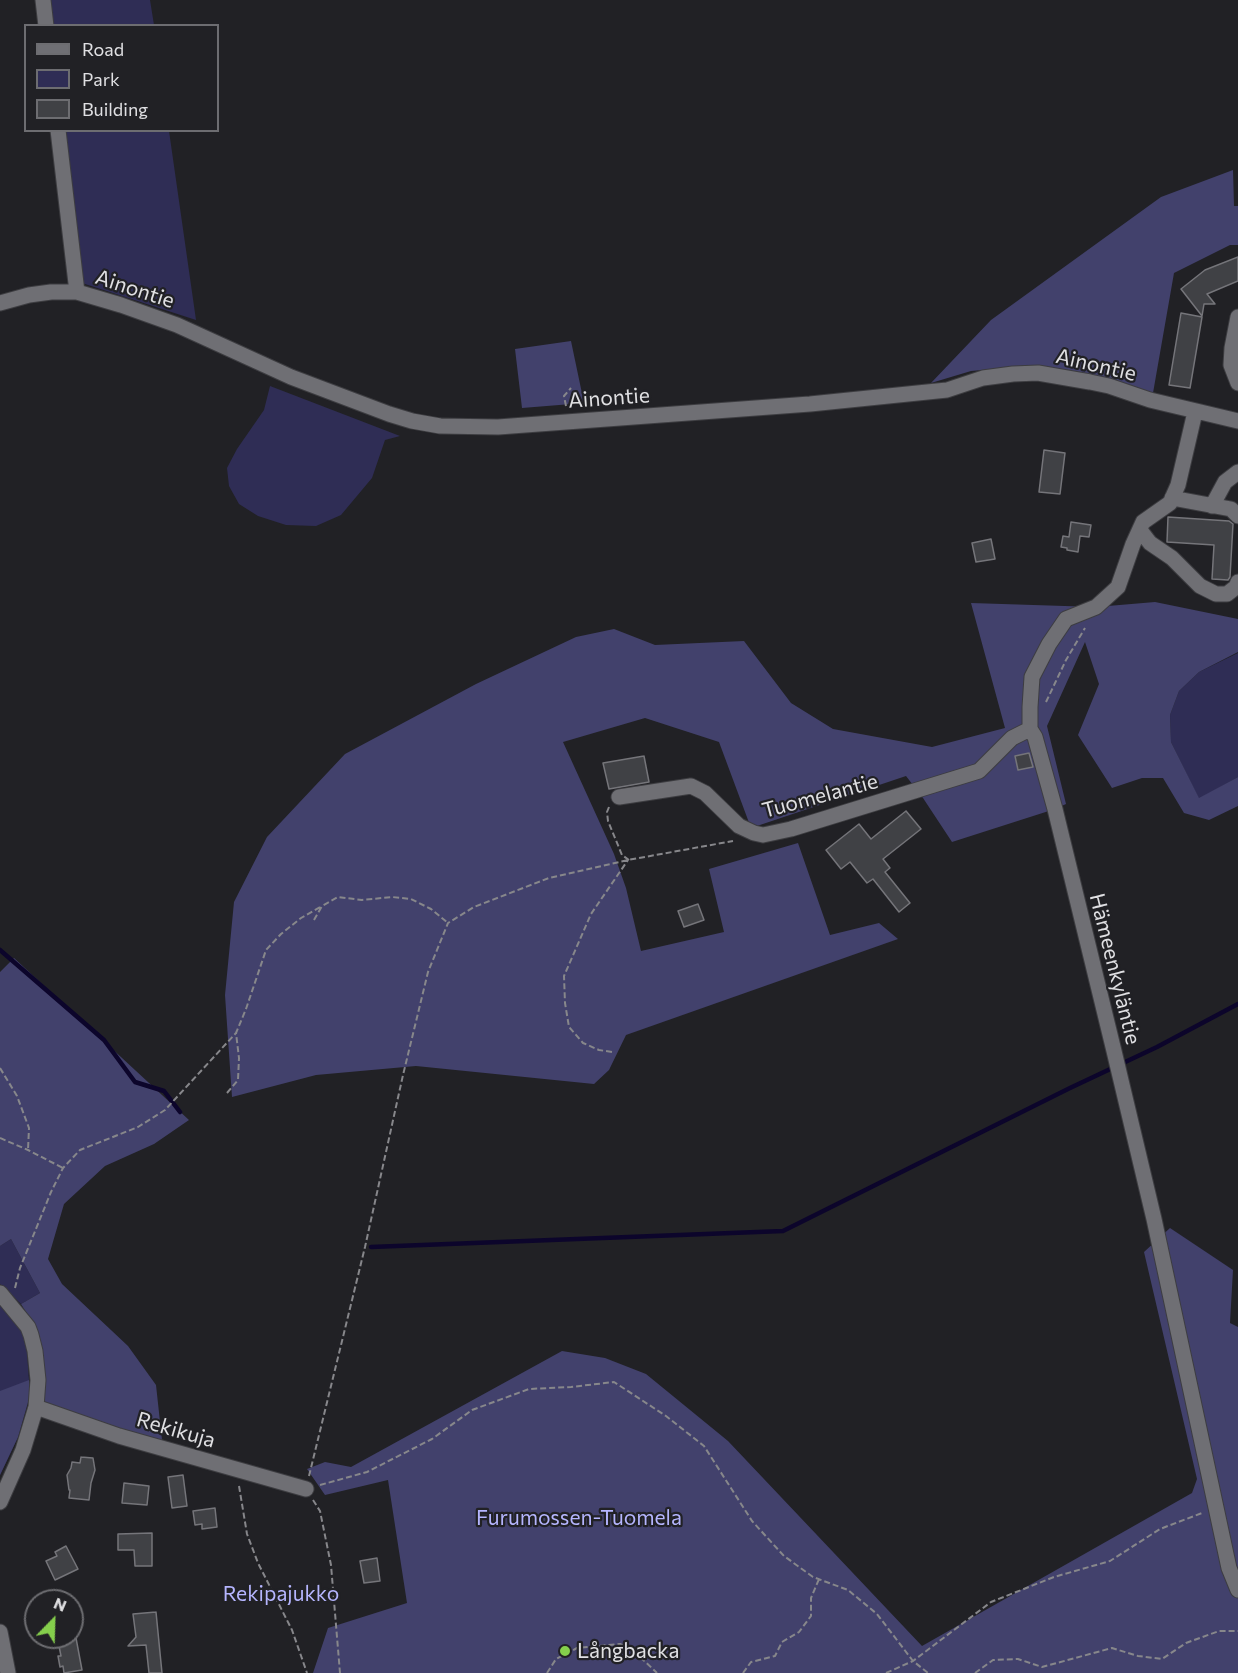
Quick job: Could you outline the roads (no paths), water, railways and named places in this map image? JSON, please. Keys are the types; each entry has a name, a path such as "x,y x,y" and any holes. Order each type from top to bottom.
{"street":[{"path":"43,0 46,24"},
{"path":"58,132 77,292"},
{"name":"Ainontie","path":"0,303 29,295 77,292 121,304 177,325 291,377 389,414 440,426 487,427 810,404 947,390 983,378 1038,373 1109,386 1150,400 1238,421"},
{"path":"1238,317 1231,365 1238,382"},
{"path":"1195,412 1178,485 1172,498 1231,509 1238,516"},
{"path":"1212,506 1225,482 1238,472"},
{"name":"Hämeenkyläntie","path":"1172,498 1170,503 1143,522 1118,587 1096,607 1066,619 1049,644 1032,676 1030,729 1035,737 1055,809 1114,1051 1154,1219 1229,1568 1238,1590"},
{"path":"1140,530 1150,543 1172,558 1200,586 1216,594 1227,594 1236,587 1238,582"},
{"name":"Tuomelantie","path":"619,797 691,786 705,793 739,826 763,835 791,829 979,771 1012,738 1030,729"},
{"path":"0,1502 23,1450 36,1407 38,1380 35,1351 28,1327 5,1299"},
{"name":"Rekikuja","path":"36,1407 119,1436 306,1489"},
{"path":"0,1632 8,1673"}],"waterway":[{"path":"0,950 104,1040 135,1082 164,1091 180,1112"},
{"path":"371,1247 783,1231 1157,1047 1238,1004"}],"place":[{"name":"Långbacka","path":"565,1651"}],"park label":[{"name":"Furumossen-Tuomela","path":"579,1518"},
{"name":"Rekipajukko","path":"281,1594"}]}
